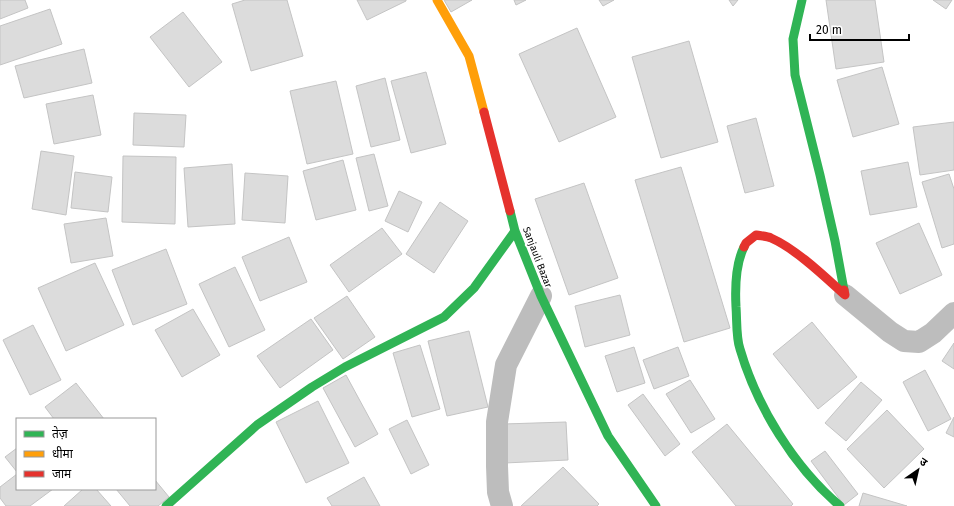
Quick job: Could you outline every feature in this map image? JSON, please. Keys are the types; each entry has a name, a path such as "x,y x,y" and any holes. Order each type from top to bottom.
{"street":[{"name":"Sanjauli Bazar","path":"437,0 469,56 515,231 541,296 608,436 656,506"},
{"path":"802,0 793,39 795,74 822,182 845,295"},
{"path":"166,506 257,425 312,387 345,367 444,317 474,288 515,231"},
{"path":"840,506 826,494 791,453 762,406 740,348 735,291 740,255 746,242 756,235 770,237 816,269 890,332 904,341 919,342 932,333 954,312"},
{"path":"502,506 498,492 497,422 506,365 541,296"}],"building":[{"path":"0,0 25,0 28,8 0,19"},
{"path":"245,0 287,0 303,56 251,71 232,4"},
{"path":"357,0 406,0 406,1 367,20"},
{"path":"444,0 472,0 451,12"},
{"path":"514,0 526,0 516,5"},
{"path":"599,0 614,0 603,6"},
{"path":"729,0 738,0 733,6"},
{"path":"826,0 875,0 884,62 836,69"},
{"path":"933,0 952,0 946,9"},
{"path":"50,9 62,44 0,65 0,26"},
{"path":"183,12 222,62 189,87 150,37"},
{"path":"577,28 616,117 559,142 519,54"},
{"path":"689,41 718,142 661,158 632,57"},
{"path":"84,49 92,83 24,98 15,66"},
{"path":"882,67 899,124 853,137 837,80"},
{"path":"426,72 446,144 411,153 391,81"},
{"path":"385,78 400,140 371,147 356,86"},
{"path":"336,81 353,154 307,164 290,91"},
{"path":"93,95 101,135 54,144 46,104"},
{"path":"134,113 186,115 184,147 133,145"},
{"path":"756,118 774,186 745,193 727,126"},
{"path":"954,122 954,170 920,175 913,127"},
{"path":"41,151 74,156 66,215 32,209"},
{"path":"374,154 388,206 369,211 356,158"},
{"path":"123,156 176,157 175,224 122,222"},
{"path":"343,160 356,210 316,220 303,171"},
{"path":"908,162 917,207 870,215 861,171"},
{"path":"232,164 235,224 188,227 184,168"},
{"path":"681,167 730,328 684,342 635,180"},
{"path":"75,172 112,177 108,212 71,208"},
{"path":"245,173 288,176 285,223 242,220"},
{"path":"949,174 954,189 954,244 942,248 922,182"},
{"path":"584,183 618,278 569,295 535,199"},
{"path":"399,191 422,202 408,232 385,221"},
{"path":"440,202 468,221 434,273 406,254"},
{"path":"106,218 113,256 71,263 64,224"},
{"path":"919,223 942,275 900,294 876,243"},
{"path":"382,228 402,254 349,292 330,265"},
{"path":"289,237 307,282 260,301 242,257"},
{"path":"166,249 187,304 133,325 112,270"},
{"path":"95,263 124,325 66,351 38,288"},
{"path":"235,267 265,330 229,347 199,284"},
{"path":"620,295 630,335 585,347 575,306"},
{"path":"347,296 375,337 343,359 314,318"},
{"path":"193,309 220,355 182,377 155,330"},
{"path":"311,319 333,350 280,388 257,356"},
{"path":"812,322 857,377 818,409 773,354"},
{"path":"33,325 61,380 30,395 3,340"},
{"path":"469,331 488,407 447,416 428,341"},
{"path":"954,343 954,369 942,361"},
{"path":"420,345 440,409 412,417 393,353"},
{"path":"634,347 645,383 617,392 605,356"},
{"path":"678,347 689,376 654,389 643,360"},
{"path":"925,370 951,419 928,431 903,382"},
{"path":"346,375 378,434 355,447 323,388"},
{"path":"690,380 715,419 691,433 666,394"},
{"path":"861,382 882,400 846,441 825,423"},
{"path":"76,383 103,418 53,418 45,407"},
{"path":"643,394 680,444 665,456 628,405"},
{"path":"318,401 349,463 306,483 276,422"},
{"path":"887,410 924,449 884,488 847,449"},
{"path":"954,417 954,437 946,433"},
{"path":"407,420 429,465 411,474 389,429"},
{"path":"566,422 568,460 505,463 504,424"},
{"path":"727,424 793,504 791,506 736,506 692,452"},
{"path":"16,449 16,471 5,457"},
{"path":"825,451 858,494 844,505 811,461"},
{"path":"563,467 599,504 597,506 521,506"},
{"path":"16,475 16,490 52,490 30,506 6,506 0,498 0,487"},
{"path":"364,477 380,506 332,506 327,498"},
{"path":"156,481 169,497 158,506 130,506 117,490 156,490"},
{"path":"82,490 97,490 111,506 64,506"},
{"path":"863,493 907,506 859,506"}],"traffic: fast":[{"path":"802,0 793,39 795,75 820,175 835,241 844,290"},
{"path":"510,211 515,231 541,296 608,436 656,506"},
{"path":"166,506 257,425 312,387 345,367 444,317 474,288 515,231"},
{"path":"744,247 737,269 736,300 738,340 747,371 756,393 779,435 807,473 840,506"}],"traffic: slow":[{"path":"437,0 469,56 484,112"}],"traffic: jam":[{"path":"484,112 510,211"},
{"path":"744,247 746,243 756,235 771,238 800,256 845,295 844,290"}]}
